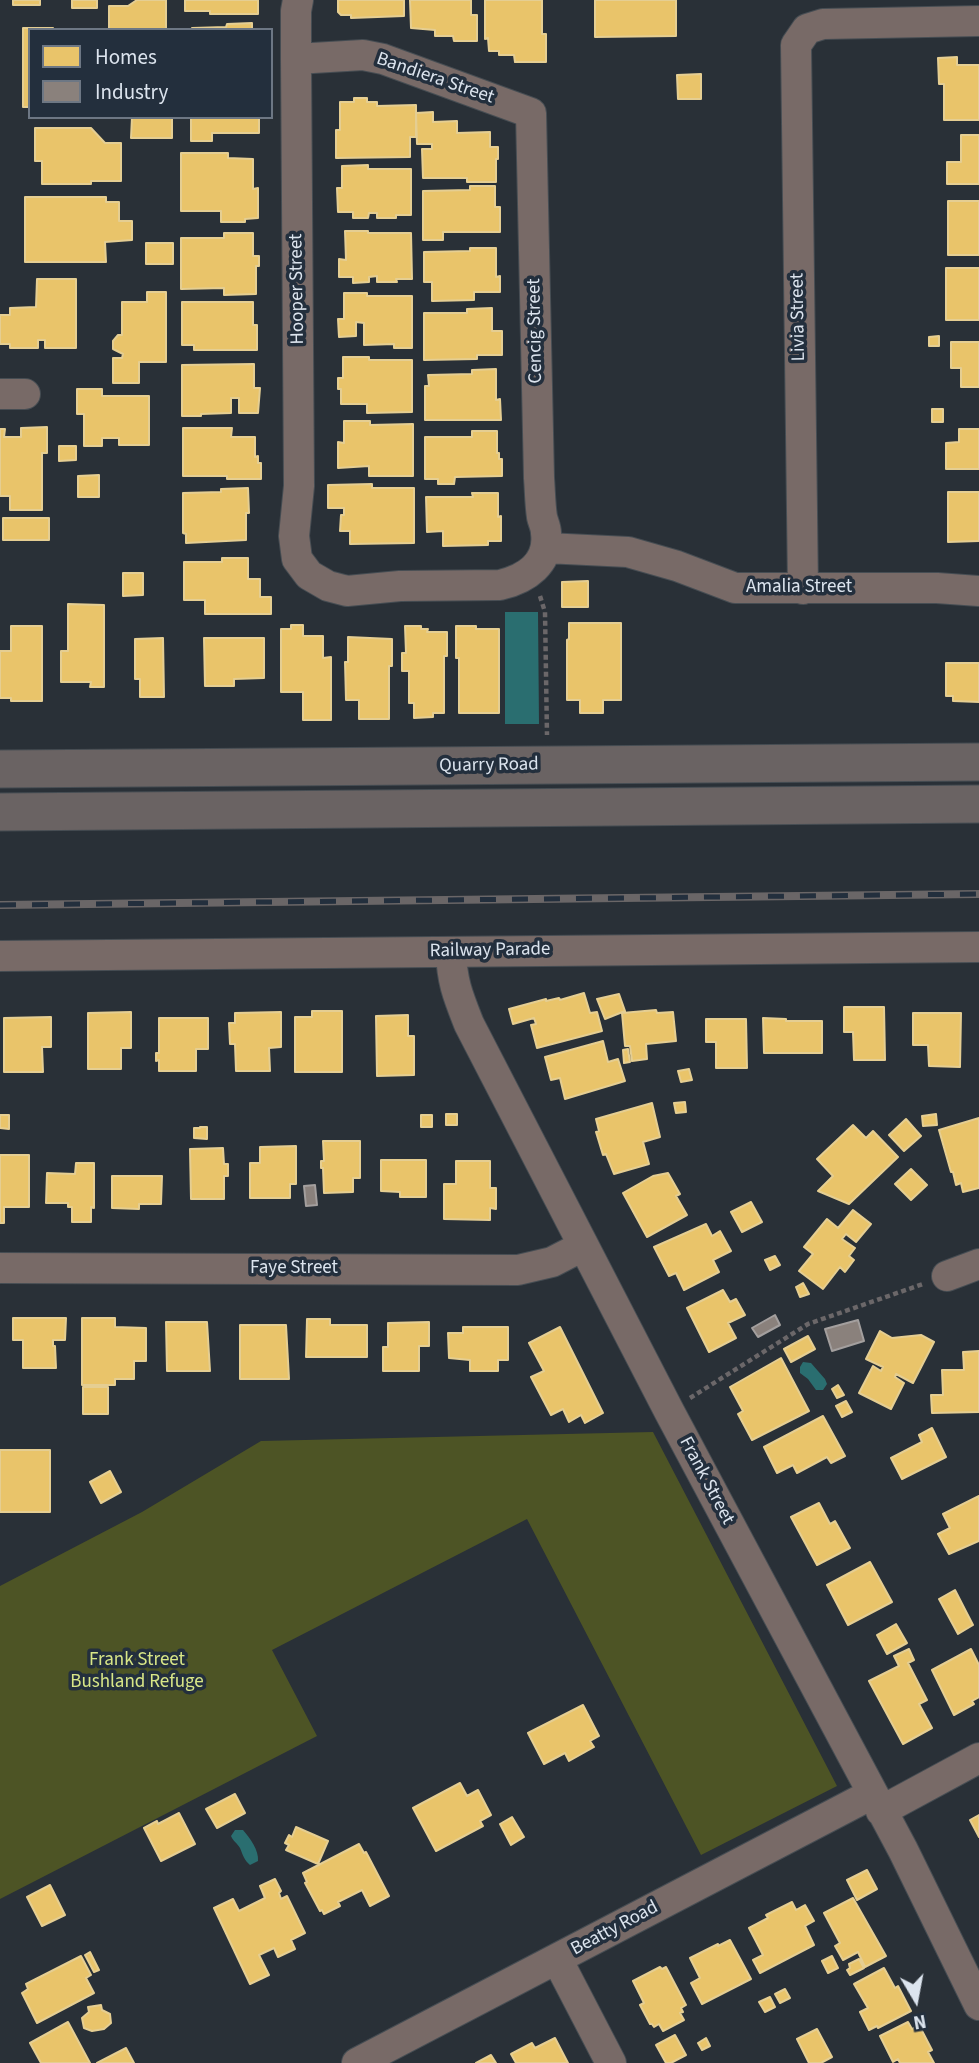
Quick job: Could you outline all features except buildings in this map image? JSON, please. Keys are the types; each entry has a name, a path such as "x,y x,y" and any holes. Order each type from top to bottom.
{"main road":[{"path":"902,762 902,804"},
{"name":"Quarry Road","path":"0,769 979,762"},
{"path":"0,812 979,804"}],"street":[{"name":"Hooper Street","path":"298,0 296,59 299,486 294,536 297,559 309,575"},
{"name":"Livia Street","path":"803,589 796,45 807,29 823,24 979,21"},
{"name":"Bandiera Street","path":"296,59 363,55 383,59 531,113"},
{"name":"Cencig Street","path":"531,113 539,478 546,532 538,560"},
{"name":"Amalia Street","path":"309,575 328,586 347,591 400,586 499,585 516,581 538,560 628,552 677,566 735,588 979,590"},
{"name":"Railway Parade","path":"0,956 979,947"},
{"name":"Frank Street","path":"452,952 455,990 469,1024 669,1411 903,1850 979,2005"},
{"name":"Faye Street","path":"0,1268 518,1270 552,1262 583,1246"},
{"path":"947,1276 979,1264"},
{"name":"Beatty Road","path":"357,2063 557,1959 877,1802 979,1758"},
{"path":"557,1959 611,2063"}],"path":[{"path":"538,560 545,612 547,735"},
{"path":"669,1411 808,1324 947,1276"}],"green space":[{"name":"Frank Street Bushland Refuge","path":"653,1432 837,1786 701,1855 527,1519 272,1650 317,1736 0,1899 0,1586 142,1512 261,1441"}],"water":[{"path":"505,612 538,612 539,724 505,724"},
{"path":"803,1362 811,1363 825,1379 827,1384 823,1390 816,1390 800,1373"},
{"path":"235,1830 243,1830 256,1848 258,1861 250,1865 246,1861 231,1836"}],"railway":[{"path":"0,905 979,894"}]}
